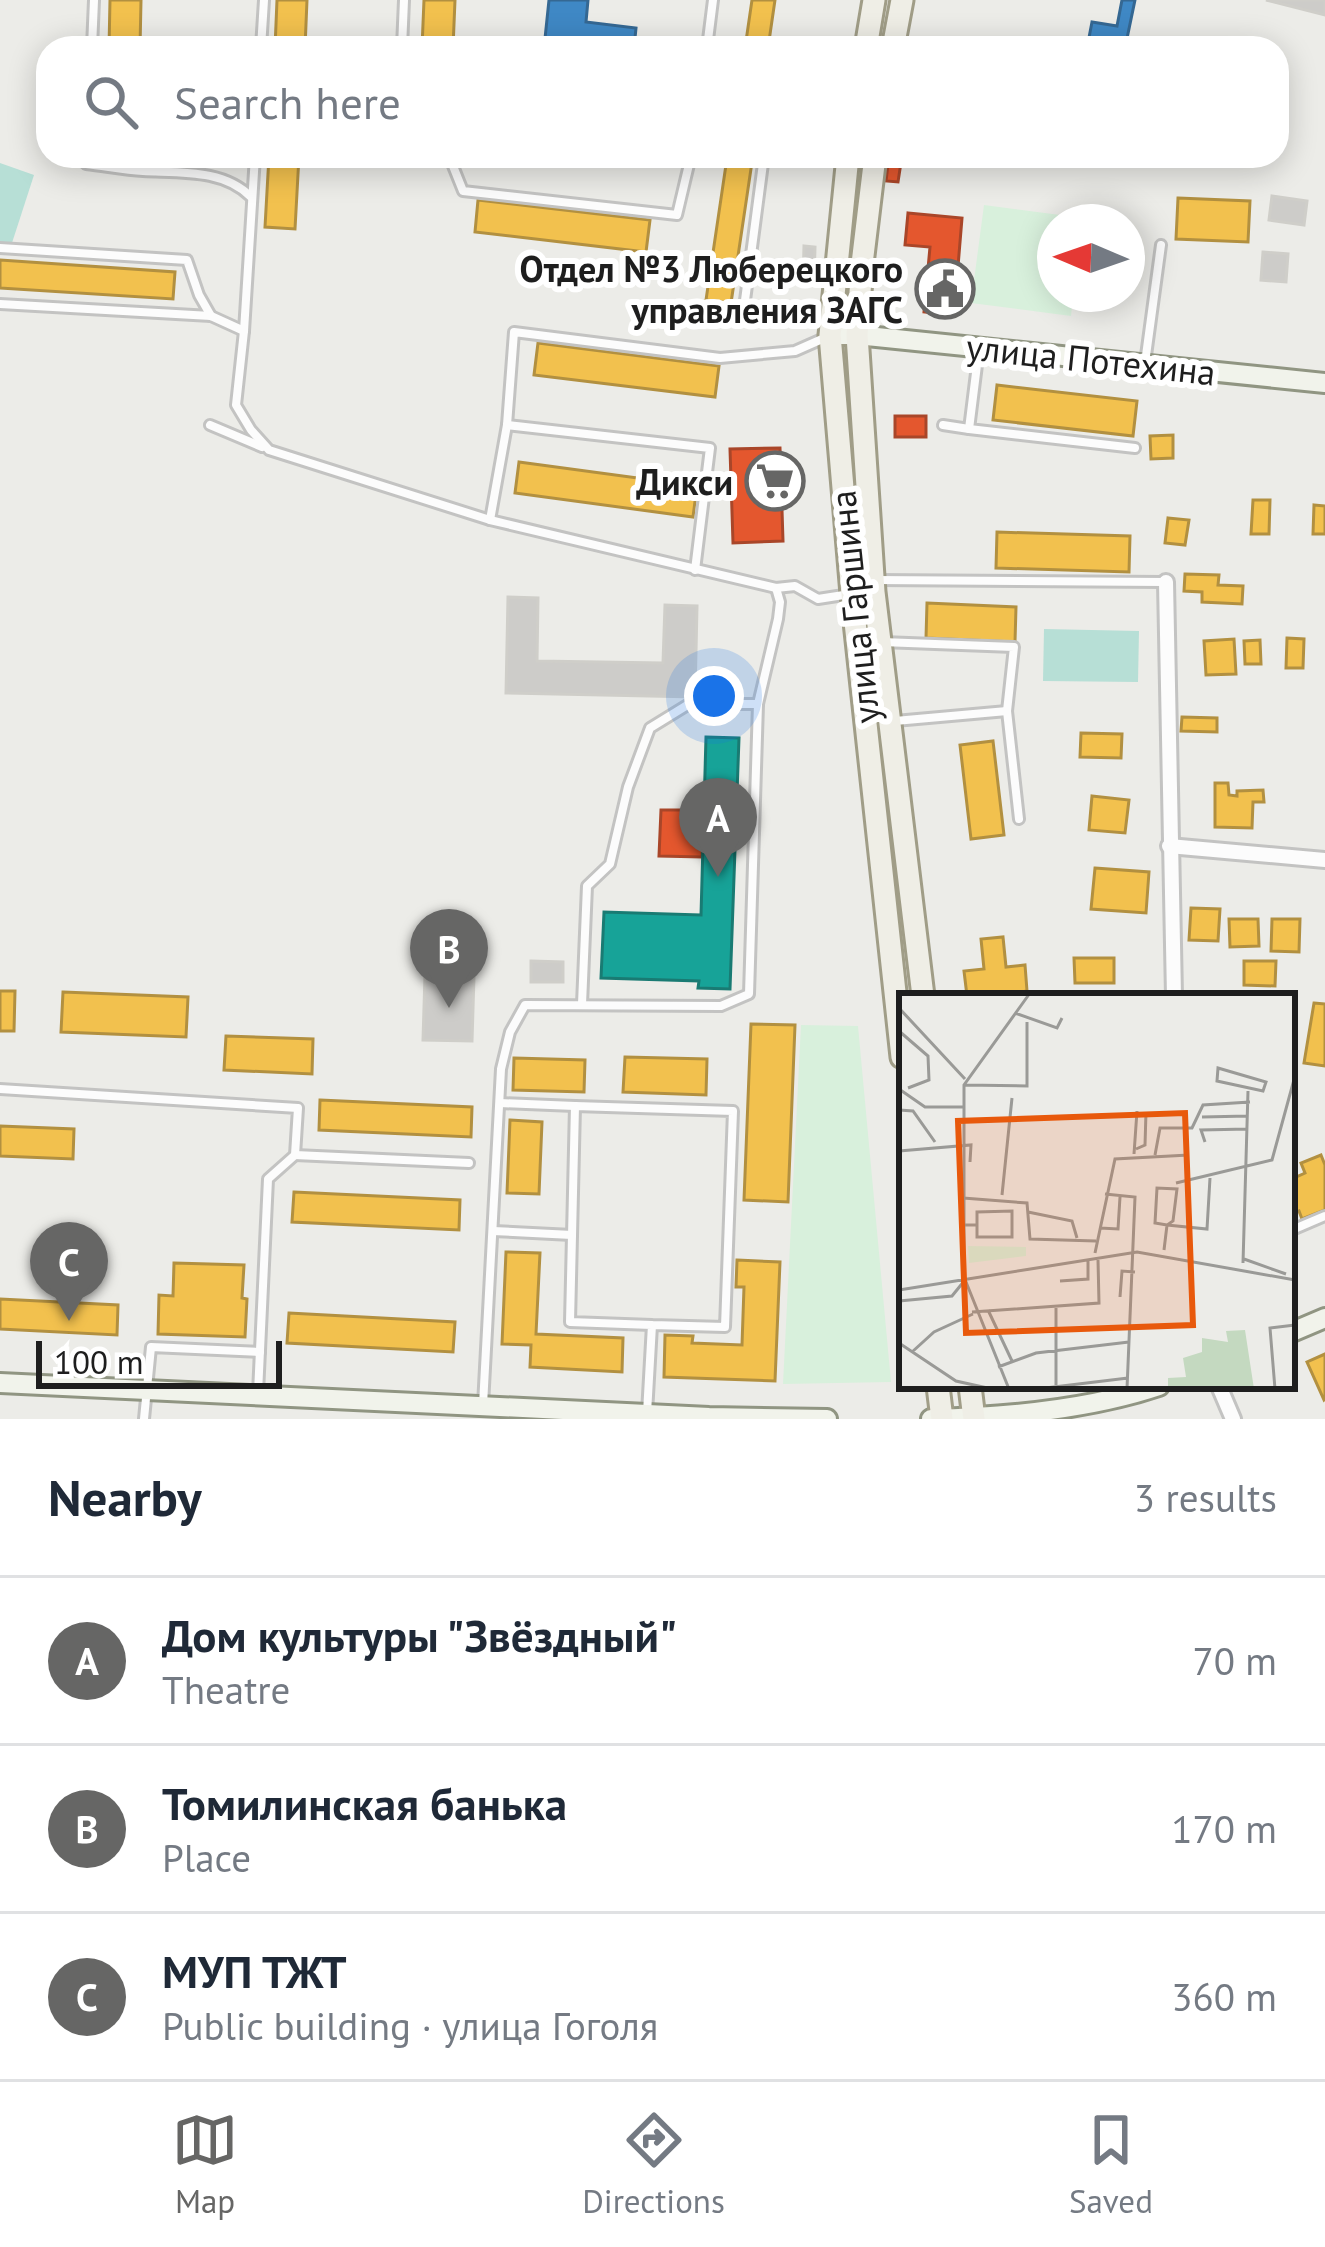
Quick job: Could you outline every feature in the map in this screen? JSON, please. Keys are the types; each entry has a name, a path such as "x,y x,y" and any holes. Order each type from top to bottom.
{"main road":[{"path":"868,36 874,0"},
{"path":"895,36 902,0"},
{"name":"улица Гаршина","path":"847,168 830,335 851,594 899,1031"},
{"name":"улица Гаршина","path":"874,168 857,334 880,642 923,993"},
{"path":"938,1389 942,1419"},
{"path":"972,1389 986,1418"}],"street":[{"name":"улица Потехина","path":"830,335 857,334 1325,383"},
{"path":"1166,582 1174,993"},
{"path":"1169,846 1325,860"},
{"path":"1295,1331 1325,1318"},
{"path":"0,1383 827,1419"},
{"path":"931,1419 986,1418 1122,1398 1150,1389"},
{"path":"1220,1389 1233,1419"}],"lane":[{"path":"92,36 94,0"},
{"path":"262,36 264,0"},
{"path":"402,36 404,0"},
{"path":"708,36 713,0"},
{"path":"125,168 214,177 241,186 252,198"},
{"path":"254,168 236,405 269,450"},
{"path":"454,168 463,191 677,215 688,168"},
{"path":"744,308 762,168"},
{"path":"1145,365 1161,245"},
{"path":"0,248 187,260 211,316"},
{"path":"0,304 211,316 244,331"},
{"path":"490,520 507,425 514,332 720,358 795,351 830,335"},
{"path":"969,429 979,347"},
{"path":"210,425 269,450 490,520 776,588 794,586 818,599 851,594"},
{"path":"507,425 710,448 694,570"},
{"path":"943,425 1135,448"},
{"path":"874,580 1166,582"},
{"path":"483,1406 501,1069 510,1032 524,1005 722,1006 749,994 758,704 778,620 776,588"},
{"path":"880,642 1014,646 1007,710 1019,819"},
{"path":"582,1004 587,886 610,864 628,787 650,728 689,704 758,704"},
{"path":"890,722 1007,710"},
{"path":"0,1089 298,1108 295,1155 268,1180 258,1395"},
{"path":"500,1103 734,1111 725,1327 570,1322 575,1106"},
{"path":"295,1155 469,1163"},
{"path":"1295,1229 1325,1216"},
{"path":"493,1231 572,1235"},
{"path":"647,1414 652,1325"},
{"path":"144,1419 151,1347 260,1352"}],"green space":[{"path":"984,205 1037,212 1037,312 971,303"},
{"path":"801,1025 858,1026 891,1382 783,1384"}],"shaded area":[{"path":"0,163 34,175 11,246 0,242"},
{"path":"1044,629 1139,631 1138,682 1043,681"}],"building: Homes":[{"path":"110,0 141,0 140,36 109,36"},
{"path":"277,0 307,0 306,36 276,36"},
{"path":"424,0 455,0 454,36 422,36"},
{"path":"752,0 775,0 770,36 747,36"},
{"path":"268,168 298,168 295,229 265,227"},
{"path":"726,168 751,168 731,303 706,300"},
{"path":"1178,198 1250,201 1248,242 1176,239"},
{"path":"478,200 650,220 646,252 475,232"},
{"path":"0,260 175,272 173,299 0,288"},
{"path":"538,343 719,366 715,397 534,375"},
{"path":"997,385 1137,401 1133,436 993,420"},
{"path":"1173,435 1173,458 1151,459 1150,436"},
{"path":"519,462 697,486 693,517 515,493"},
{"path":"1253,500 1270,500 1269,534 1251,534"},
{"path":"1314,505 1325,506 1325,534 1313,534"},
{"path":"1168,518 1189,520 1185,545 1165,543"},
{"path":"997,532 1130,536 1129,572 996,568"},
{"path":"1185,574 1219,575 1218,585 1243,586 1242,604 1202,602 1202,592 1184,591"},
{"path":"927,603 1016,607 1015,642 926,638"},
{"path":"1287,638 1304,639 1303,668 1286,668"},
{"path":"1234,639 1236,674 1206,675 1204,641"},
{"path":"1260,640 1261,664 1245,664 1244,641"},
{"path":"1182,717 1217,718 1217,732 1181,731"},
{"path":"1081,733 1122,734 1121,758 1080,757"},
{"path":"993,741 1004,835 971,839 960,745"},
{"path":"1215,783 1228,783 1229,795 1263,790 1264,802 1253,802 1252,828 1215,827"},
{"path":"1092,796 1129,800 1125,833 1089,830"},
{"path":"1095,868 1149,872 1146,913 1091,909"},
{"path":"1191,908 1220,909 1218,941 1189,940"},
{"path":"1229,919 1258,919 1259,946 1230,947"},
{"path":"1272,919 1300,919 1299,952 1271,951"},
{"path":"1003,937 1006,967 1025,965 1027,991 967,993 964,971 984,969 981,939"},
{"path":"1074,958 1114,958 1114,983 1075,983"},
{"path":"1244,961 1276,961 1275,986 1244,985"},
{"path":"0,991 15,991 14,1031 0,1031"},
{"path":"63,992 188,997 186,1037 61,1032"},
{"path":"1314,1003 1325,1004 1325,1066 1304,1063"},
{"path":"751,1024 795,1025 788,1202 744,1200"},
{"path":"226,1036 313,1039 312,1074 224,1070"},
{"path":"625,1057 707,1059 706,1095 623,1092"},
{"path":"514,1058 585,1060 584,1092 513,1090"},
{"path":"320,1100 472,1107 471,1137 319,1130"},
{"path":"510,1120 542,1122 539,1194 507,1193"},
{"path":"0,1126 74,1129 73,1159 0,1156"},
{"path":"1321,1155 1325,1165 1325,1210 1302,1219 1299,1211 1295,1213 1295,1178 1305,1173 1301,1163"},
{"path":"294,1192 460,1200 459,1230 292,1222"},
{"path":"506,1252 540,1253 536,1334 623,1338 622,1372 530,1367 531,1345 502,1344"},
{"path":"737,1260 780,1262 775,1381 664,1377 665,1335 693,1336 692,1343 742,1345 744,1287 736,1287"},
{"path":"174,1263 244,1265 245,1337 158,1334 159,1295 173,1296"},
{"path":"0,1299 118,1305 117,1335 0,1329"},
{"path":"289,1313 455,1322 453,1352 287,1343"},
{"path":"1325,1354 1325,1399 1324,1400 1307,1362"}],"building: Shops":[{"path":"888,168 900,168 898,182 886,181"},
{"path":"908,213 962,218 954,315 924,312 930,247 905,245"},
{"path":"895,416 926,416 926,437 895,437"},
{"path":"780,448 783,541 733,543 730,449"},
{"path":"661,810 704,810 702,857 659,856"}],"building: Schools":[{"path":"549,0 588,0 586,22 636,28 635,36 545,36"},
{"path":"1122,0 1135,0 1128,36 1089,36 1092,22 1117,26"}],"building: Public":[{"path":"706,737 739,738 730,989 698,988 699,981 601,978 604,912 701,915"}],"building: Other":[{"path":"1266,0 1325,0 1325,15"},
{"path":"1272,196 1307,201 1304,225 1269,220"},
{"path":"804,246 815,247 814,284 803,284"},
{"path":"1263,252 1288,254 1286,282 1261,280"},
{"path":"508,597 538,598 537,661 663,663 665,605 697,606 695,697 506,693"},
{"path":"531,961 563,962 563,982 531,982"},
{"path":"425,975 474,976 472,1041 423,1040"}],"place":[{"name":"Отдел №3 Люберецкого управления ЗАГС","path":"945,289"},
{"name":"Дикси","path":"775,481"},
{"name":"Дом культуры \"Звёздный\"","path":"718,877"},
{"name":"Томилинская банька","path":"449,1008"},
{"name":"МУП ТЖТ","path":"69,1321"}]}
